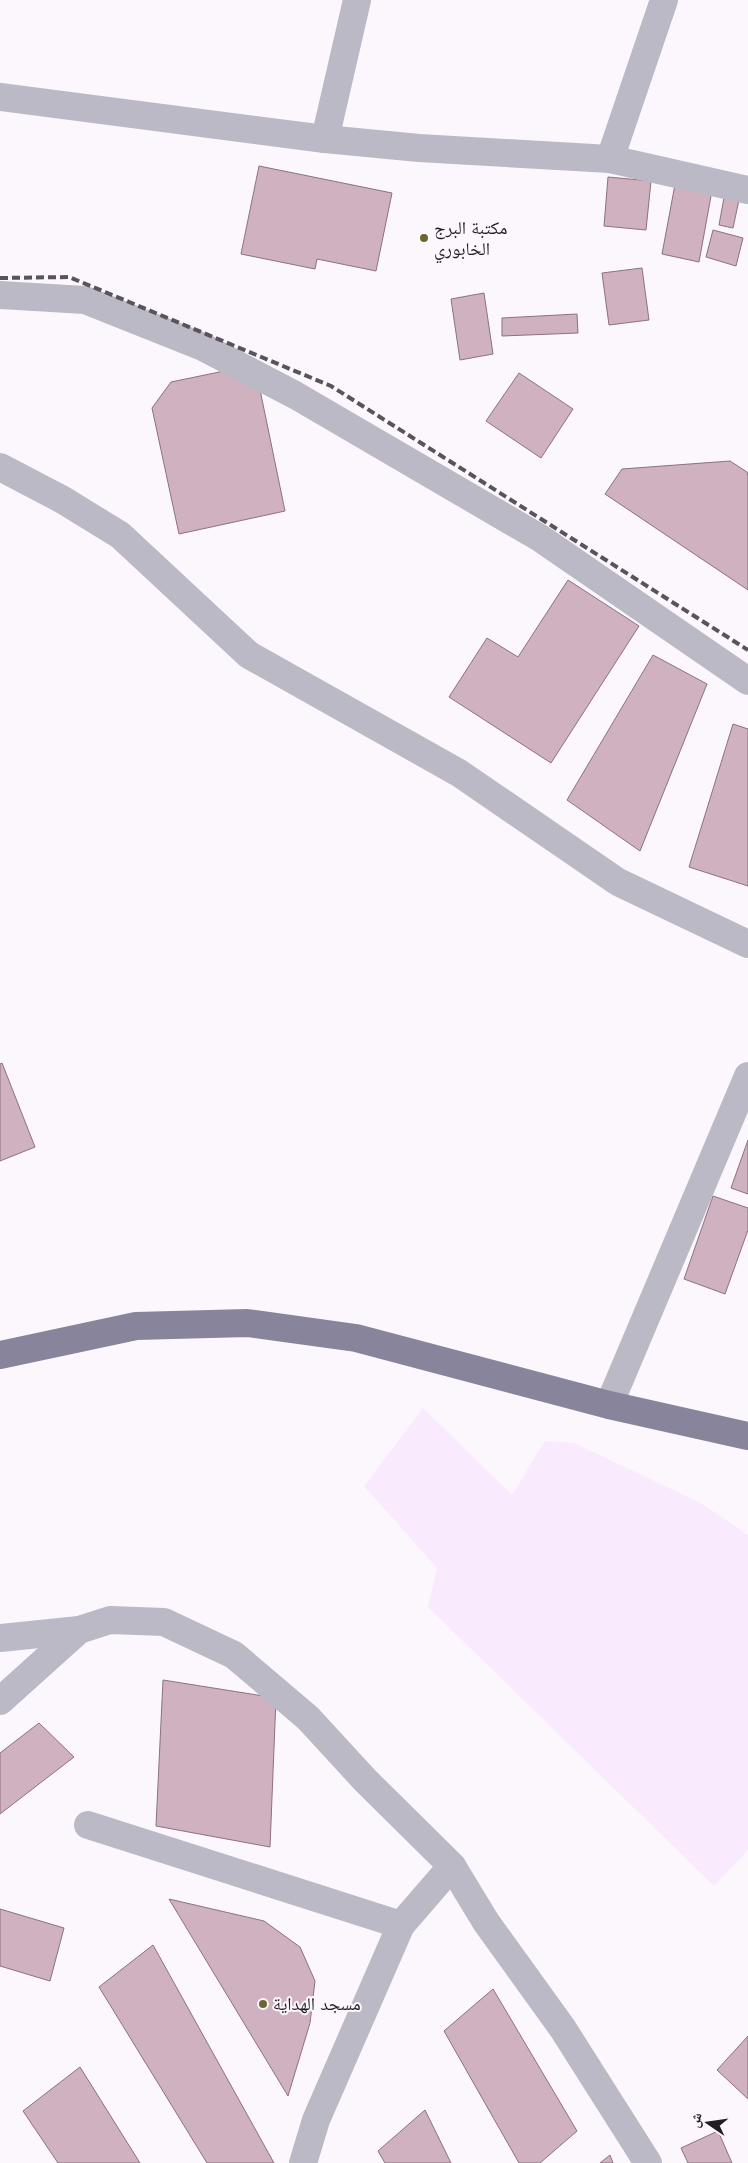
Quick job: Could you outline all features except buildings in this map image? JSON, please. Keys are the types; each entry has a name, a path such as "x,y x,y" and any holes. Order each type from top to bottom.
{"main road":[{"path":"0,1355 136,1326 247,1323 356,1338 609,1405 748,1436"}],"street":[{"path":"325,139 357,0"},
{"path":"610,159 664,0"},
{"path":"0,97 325,139 419,148 610,159 748,190"},
{"path":"0,295 85,300 203,347 294,395 540,538 748,682"},
{"path":"0,467 63,500 120,534 249,655 459,774 618,882 748,944"},
{"path":"609,1405 748,1076"},
{"path":"0,1638 79,1630 110,1620 164,1622 234,1655 308,1718 365,1780 452,1866 486,1922 563,2029 648,2163"},
{"path":"0,1701 79,1630"},
{"path":"88,1825 400,1925"},
{"path":"303,2163 316,2120 400,1925 452,1866"}],"shaded area":[{"path":"423,1408 512,1495 545,1441 574,1443 701,1503 748,1535 748,1850 714,1886 428,1607 437,1568 364,1486"}],"railway":[{"path":"0,278 69,277 331,386 748,650"}],"place":[{"name":"مكتبة البرج الخابوري","path":"424,238"},
{"name":"مسجد الهداية","path":"263,2004"}]}
